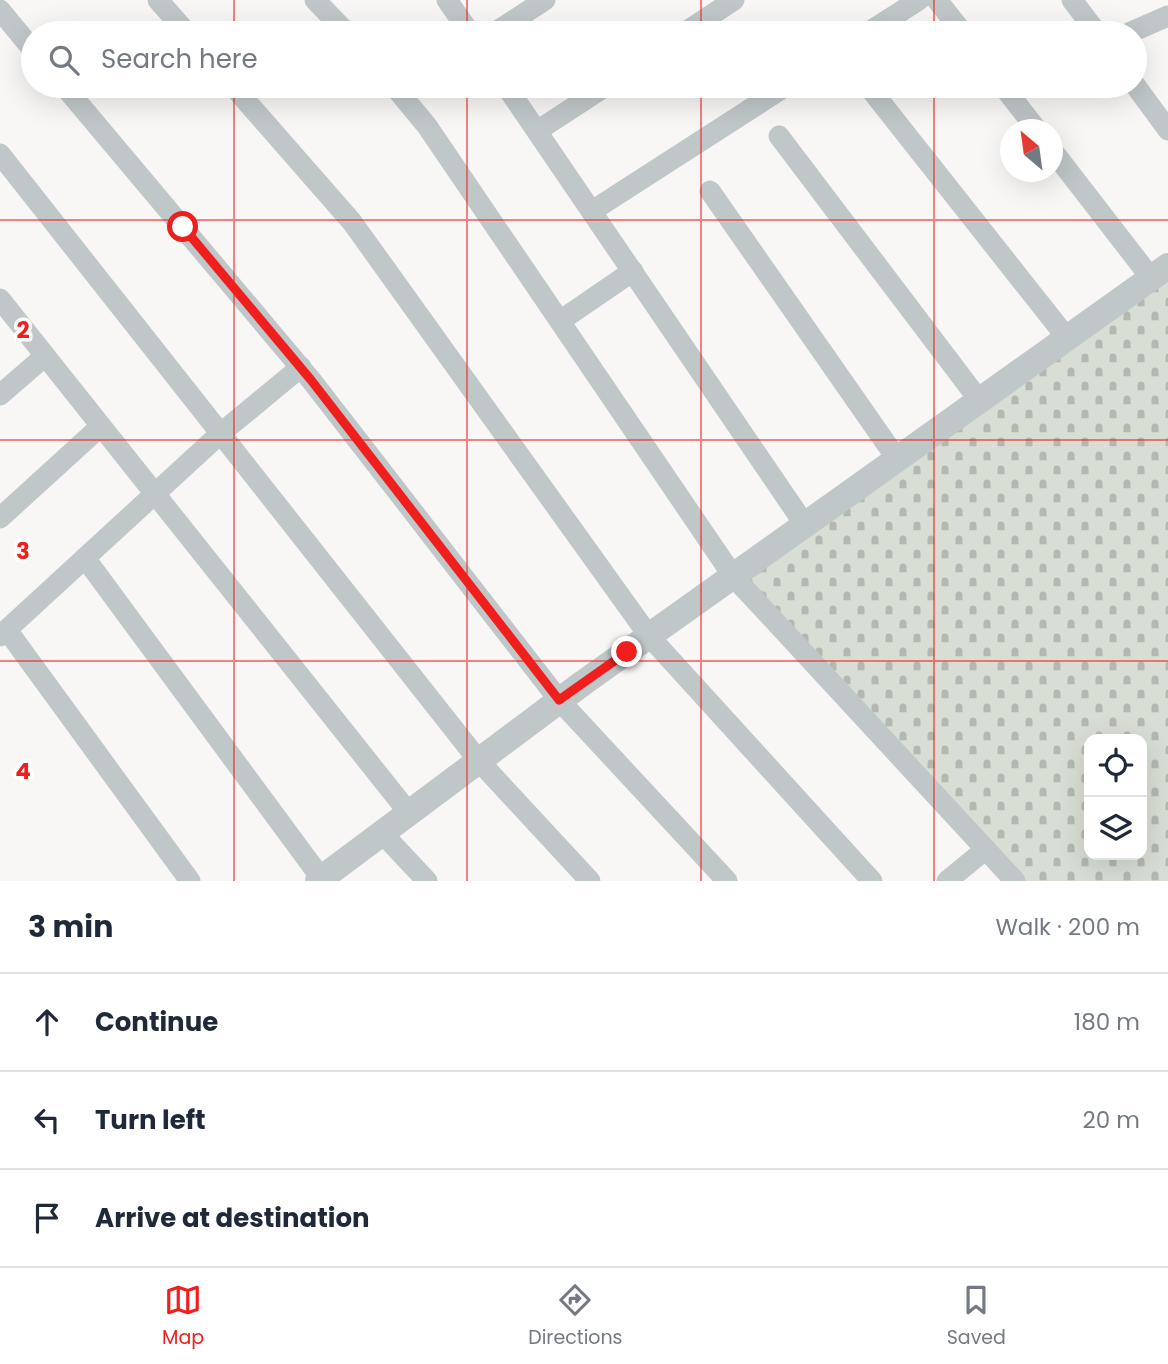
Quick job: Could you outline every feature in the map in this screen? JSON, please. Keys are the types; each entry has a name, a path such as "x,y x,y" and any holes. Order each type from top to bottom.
{"street":[{"path":"158,0 176,21"},
{"path":"315,0 335,21"},
{"path":"447,0 462,21"},
{"path":"513,21 545,0"},
{"path":"702,21 734,0"},
{"path":"886,21 919,0"},
{"path":"937,0 954,21"},
{"path":"1072,0 1088,21"},
{"path":"0,10 21,35"},
{"path":"1147,25 1168,16"},
{"path":"74,98 301,367 559,700 727,881"},
{"path":"244,98 352,222 649,636 872,881"},
{"path":"404,98 427,126 733,576 1015,881"},
{"path":"514,98 806,524"},
{"path":"537,131 588,98"},
{"path":"592,211 767,98"},
{"path":"878,98 1068,338"},
{"path":"1012,98 1028,119"},
{"path":"1145,98 1168,130"},
{"path":"779,135 979,400"},
{"path":"0,154 479,761 590,881"},
{"path":"85,558 320,880 559,700 1160,272 1063,162"},
{"path":"710,191 897,459"},
{"path":"560,321 633,271"},
{"path":"0,299 409,813"},
{"path":"0,395 45,356"},
{"path":"190,881 4,633 221,433 301,367"},
{"path":"0,518 101,426"},
{"path":"382,833 427,881"},
{"path":"947,881 986,849"}],"green space":[{"path":"1168,267 1168,881 1009,881 724,582"}],"route":[{"path":"183,227 311,380 559,700 627,652"}]}
